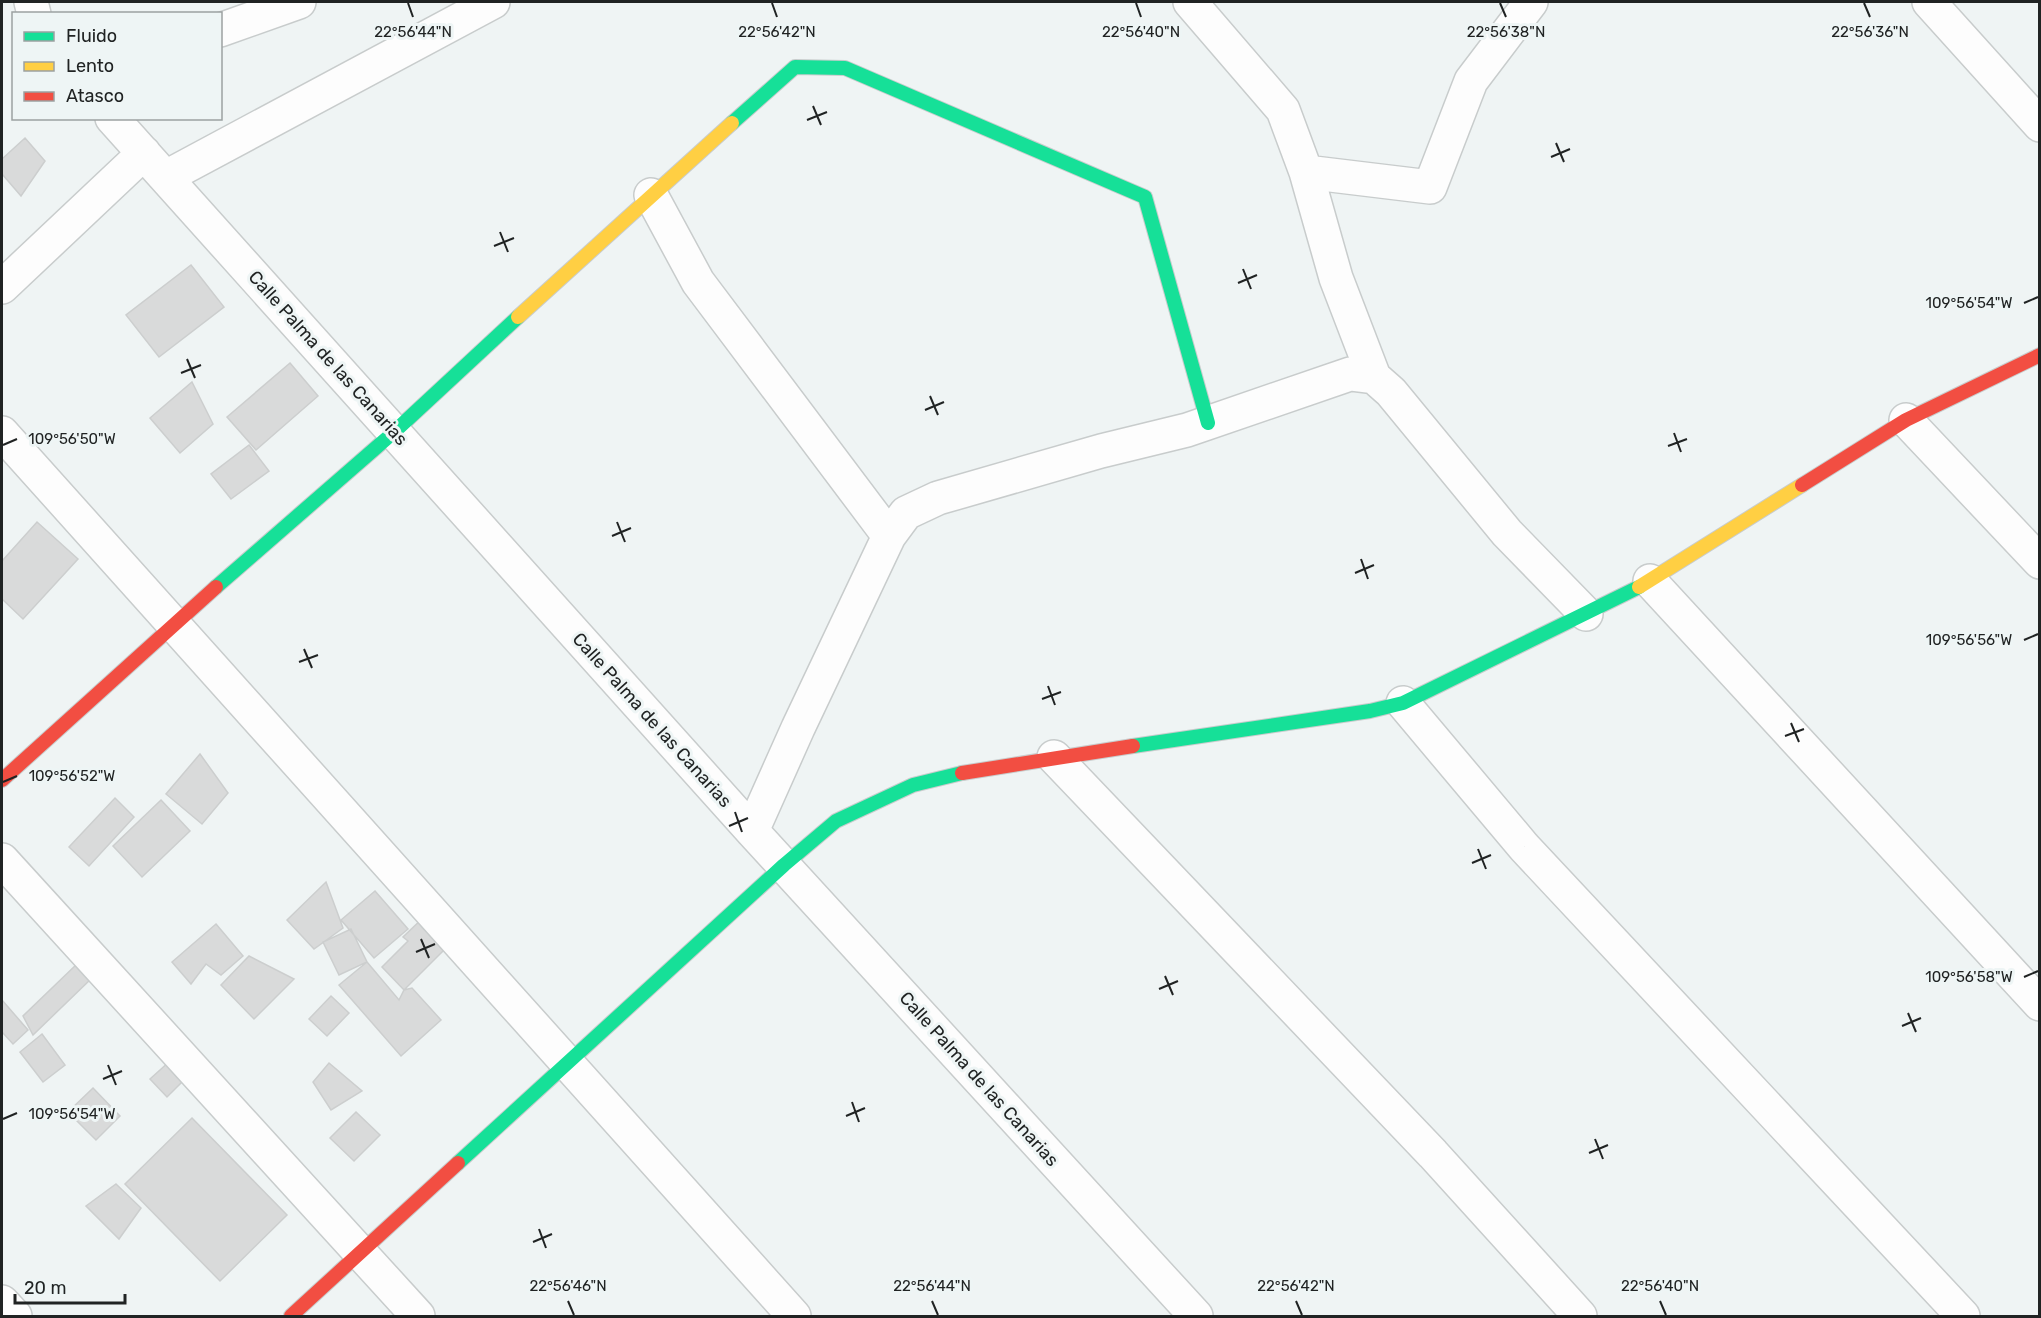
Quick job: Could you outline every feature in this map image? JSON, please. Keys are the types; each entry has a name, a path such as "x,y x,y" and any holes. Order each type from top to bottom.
{"street":[{"path":"222,29 299,2"},
{"path":"166,177 492,2"},
{"path":"1190,2 1283,110 1306,172 1336,278 1374,377 1391,392 1507,533 1586,614"},
{"path":"1306,172 1430,187 1471,81 1531,2"},
{"path":"1929,2 2040,125"},
{"path":"2,780 173,625 394,432 651,195 795,67 845,68 1145,197 1208,423"},
{"name":"Calle Palma de las Canarias","path":"114,120 752,831 1196,1317"},
{"path":"2,287 144,153"},
{"path":"651,195 698,282 889,536"},
{"path":"291,1317 784,865 836,821 913,785 973,770 1370,711 1403,703 1650,581 1906,420 2040,355"},
{"path":"752,831 889,536 906,513 938,498 1101,451 1187,430 1350,374 1374,377"},
{"path":"1906,420 2040,562"},
{"path":"2,433 795,1317"},
{"path":"1650,581 2040,1004"},
{"path":"1403,703 1524,847 1963,1317"},
{"path":"1054,757 1433,1154 1580,1317"},
{"path":"2,860 418,1317"},
{"path":"2,1302 15,1317"}],"building":[{"path":"25,138 45,161 21,196 2,174 2,159"},
{"path":"191,265 224,307 159,357 126,315"},
{"path":"290,363 318,396 256,450 227,417"},
{"path":"192,382 213,424 180,453 150,418"},
{"path":"249,445 269,471 231,499 211,474"},
{"path":"37,522 78,559 23,619 2,599 2,561"},
{"path":"200,754 228,793 202,824 166,794"},
{"path":"115,798 134,817 89,866 69,847"},
{"path":"161,800 190,831 142,877 113,846"},
{"path":"326,882 343,928 314,949 287,920"},
{"path":"375,891 408,929 374,958 341,920"},
{"path":"425,916 451,943 404,990 382,967 408,941 403,937"},
{"path":"216,924 243,956 221,975 206,964 191,984 172,962"},
{"path":"351,929 367,962 339,975 323,942"},
{"path":"249,956 294,979 254,1019 221,985"},
{"path":"79,962 93,977 33,1035 23,1016"},
{"path":"367,962 399,1000 404,990 412,988 441,1020 401,1056 339,985"},
{"path":"331,996 349,1013 327,1036 309,1019"},
{"path":"2,1000 28,1030 13,1044 2,1032"},
{"path":"42,1034 65,1065 43,1082 20,1052"},
{"path":"170,1061 187,1077 167,1097 150,1079"},
{"path":"329,1063 362,1091 331,1110 313,1082"},
{"path":"93,1088 120,1116 96,1140 68,1112"},
{"path":"356,1112 380,1135 354,1161 330,1138"},
{"path":"192,1118 287,1215 220,1281 125,1184"},
{"path":"116,1184 141,1208 119,1239 86,1206"}],"traffic: fast":[{"path":"732,123 795,67 845,68 1145,197 1208,423"},
{"path":"216,587 394,432 518,317"},
{"path":"1133,746 1370,711 1403,703 1639,587"},
{"path":"458,1163 784,865 836,821 913,785 962,773"}],"traffic: slow":[{"path":"518,317 732,123"},
{"path":"1639,587 1802,485"}],"traffic: jam":[{"path":"1802,485 1906,420 2040,355"},
{"path":"2,780 216,587"},
{"path":"962,773 1133,746"},
{"path":"291,1316 458,1163"}]}
